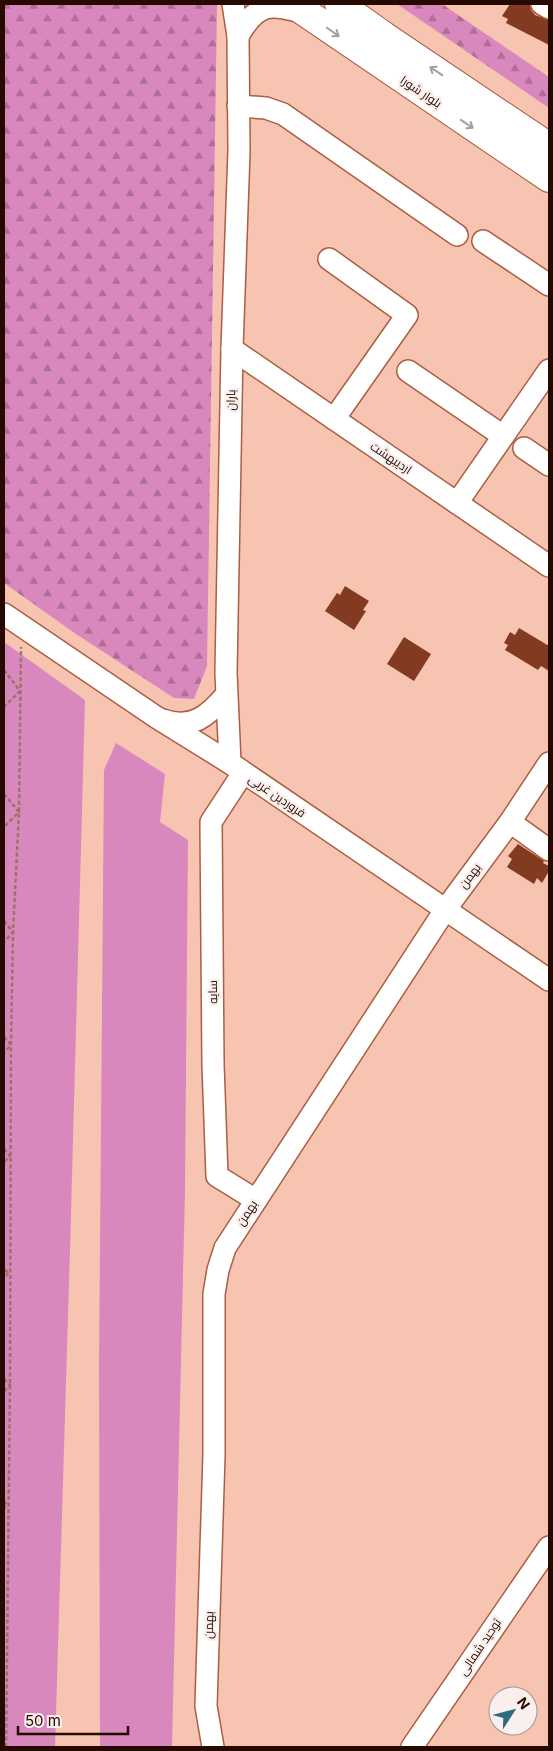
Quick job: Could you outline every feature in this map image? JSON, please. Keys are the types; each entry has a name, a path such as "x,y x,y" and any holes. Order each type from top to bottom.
{"main road":[{"name":"بلوار شورا","path":"339,4 549,147"},
{"name":"بلوار شورا","path":"301,9 549,178"}],"street":[{"name":"باران","path":"233,4 238,36 239,151 232,349 226,695 237,768"},
{"path":"542,4 549,8"},
{"path":"238,36 251,17 267,8 278,6 301,9"},
{"path":"238,106 266,108 283,114 457,235"},
{"path":"483,241 549,285"},
{"path":"329,259 407,315 334,419"},
{"name":"اردیبهشت","path":"232,349 549,566"},
{"path":"457,503 549,370"},
{"path":"408,371 503,436"},
{"path":"524,448 549,465"},
{"name":"فروردین غربی","path":"12,620 156,717 237,768 549,980"},
{"path":"156,717 182,724 191,722 214,708 226,695"},
{"name":"بهمن","path":"213,1747 206,1706 214,1455 214,1294 218,1270 225,1248 445,910 510,822 549,763"},
{"name":"سایه","path":"237,768 211,822 217,1176 256,1200"},
{"path":"510,822 549,850"},
{"name":"توحید شمالی","path":"412,1747 547,1554"}],"path":[{"path":"6,1747 4,1698 10,1385 11,1045 13,932 19,812 20,691 12,620"},
{"path":"4,670 20,691"},
{"path":"4,707 20,691"},
{"path":"4,794 19,812"},
{"path":"4,827 19,812"},
{"path":"4,921 13,932"},
{"path":"4,942 13,932"},
{"path":"4,1037 11,1045"},
{"path":"4,1052 11,1045"},
{"path":"4,1149 10,1156"},
{"path":"4,1162 10,1156"},
{"path":"4,1270 9,1272"},
{"path":"4,1278 9,1272"},
{"path":"4,1379 10,1385"},
{"path":"4,1391 10,1385"},
{"path":"4,1501 8,1505"},
{"path":"4,1508 8,1505"}],"green space":[{"path":"4,4 217,4 207,666 194,699 174,698 73,632 4,583"},
{"path":"397,4 442,4 549,77 549,108"},
{"path":"4,642 85,700 55,1747 4,1747"},
{"path":"116,743 165,774 160,822 188,840 185,1189 172,1747 100,1747 99,1365 104,770"}],"building":[{"path":"510,4 530,4 531,10 535,15 549,20 549,45 506,23 508,19 502,16"},
{"path":"345,586 369,601 363,610 366,611 354,630 325,611 337,593 340,595"},
{"path":"519,628 549,646 549,671 541,666 538,670 505,650 508,645 504,643 510,632 515,635"},
{"path":"404,637 431,654 414,681 387,664"},
{"path":"518,844 549,866 549,871 542,883 537,878 534,884 507,867 512,859 508,856"}]}
